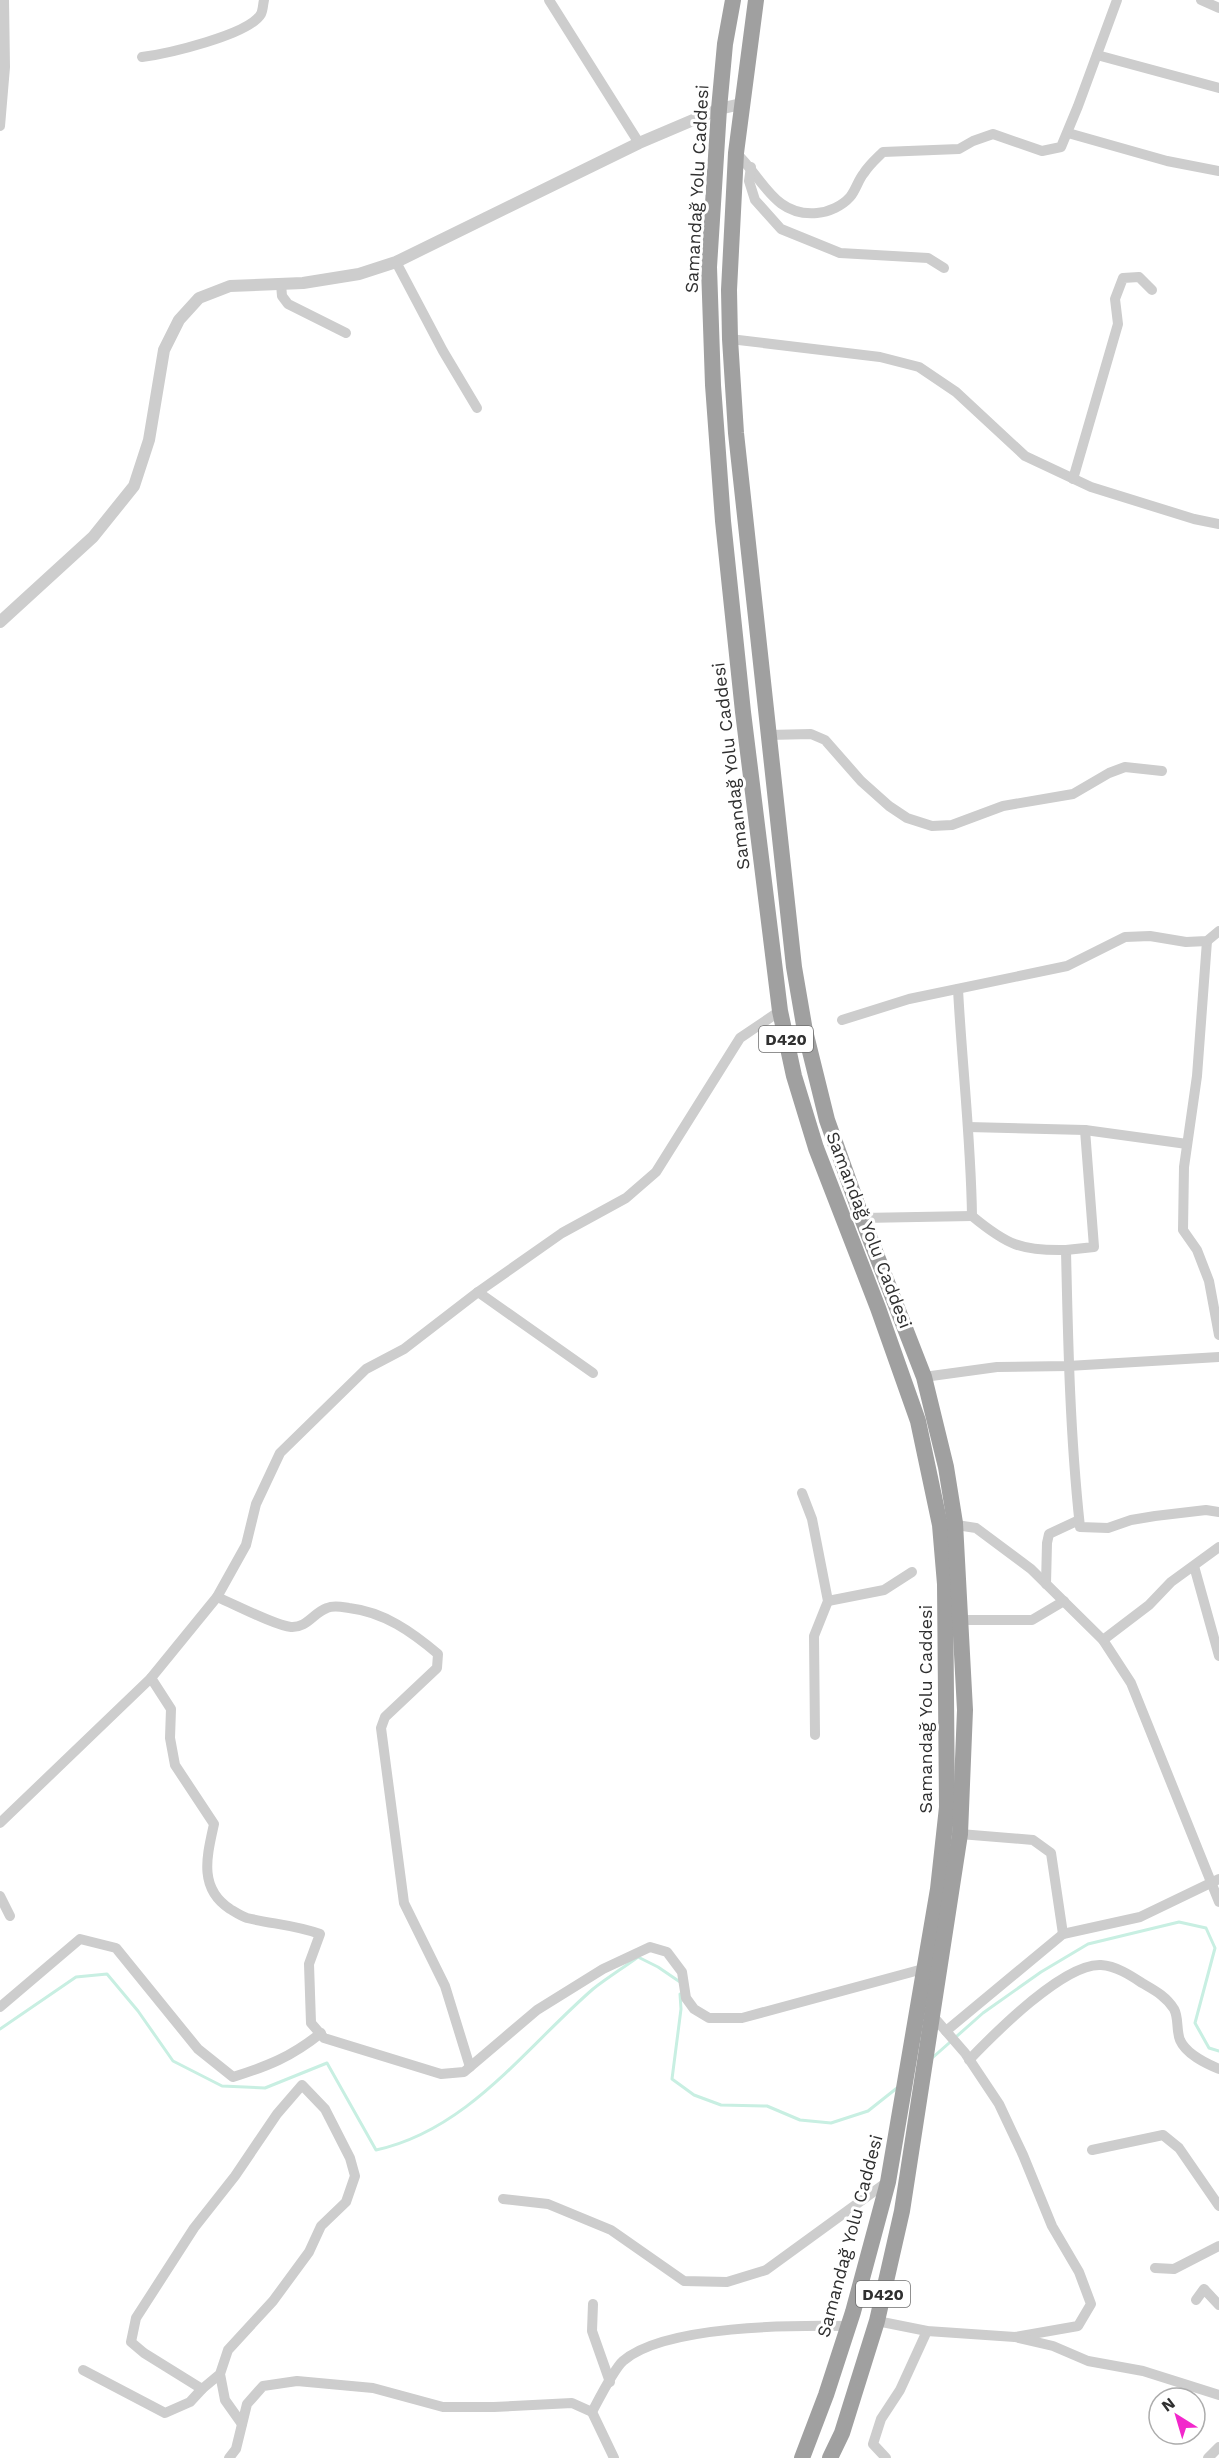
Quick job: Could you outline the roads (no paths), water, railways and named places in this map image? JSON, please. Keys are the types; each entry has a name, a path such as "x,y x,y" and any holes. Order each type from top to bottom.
{"highway":[{"name":"Samandağ Yolu Caddesi","path":"733,0 725,44 708,267 723,521 742,700 780,1011 794,1076 816,1148 878,1308 918,1421 948,1524 945,1584 947,1807 938,1889 888,2182 848,2326 826,2395 802,2458"},
{"name":"Samandağ Yolu Caddesi","path":"756,0 736,153 729,290 730,339 736,433 794,967 805,1031 827,1120 862,1218 924,1377 946,1467 948,1524 959,1620 965,1710 960,1834 902,2211 877,2321 842,2433 830,2458"}],"street":[{"path":"0,126 5,67 4,0"},
{"path":"142,57 162,54 212,40 250,23 261,14 264,0"},
{"path":"549,0 639,143"},
{"path":"736,153 752,167 770,194 782,206 795,213 824,213 838,207 850,196 864,172 883,152 959,148 993,134 1042,151 1061,147 1117,0"},
{"path":"1200,0 1219,8"},
{"path":"1097,55 1219,88"},
{"path":"0,622 93,537 134,486 149,440 164,350 179,320 199,298 230,286 303,283 359,274 396,261 639,143 719,109 741,104"},
{"path":"1068,133 1167,161 1219,171"},
{"path":"752,167 748,181 755,200 781,229 840,253 928,258 944,268"},
{"path":"396,261 443,351 477,408"},
{"path":"1072,479 1118,324 1116,298 1123,278 1139,277 1152,290"},
{"path":"281,284 282,296 288,304 346,333"},
{"path":"730,339 880,357 919,367 956,392 1025,456 1090,487 1194,519 1219,524"},
{"path":"768,735 811,734 825,740 861,781 889,806 908,818 932,826 952,825 1003,806 1073,794 1108,773 1125,767 1162,771"},
{"path":"842,1020 909,999 1067,966 1125,937 1150,936 1186,942 1207,941 1219,931"},
{"path":"1207,941 1197,1076 1183,1187 1183,1230 1197,1250 1209,1281 1219,1335"},
{"path":"958,989 972,1216"},
{"path":"0,1823 151,1678 218,1597 246,1545 256,1504 280,1453 366,1369 404,1349 478,1292 562,1233 626,1198 656,1172 740,1038 780,1011"},
{"path":"968,1127 1085,1130 1187,1144"},
{"path":"862,1218 972,1216 1011,1244 1035,1251 1094,1247 1085,1130"},
{"path":"1066,1250 1068,1366 1074,1477 1080,1527 1108,1528 1131,1520 1155,1516 1206,1510 1219,1512"},
{"path":"478,1292 593,1373"},
{"path":"924,1377 997,1366 1068,1366 1219,1357"},
{"path":"802,1493 812,1519 828,1601 814,1636 815,1735"},
{"path":"1046,1584 1049,1534 1079,1520"},
{"path":"948,1524 976,1528 1031,1569 1103,1640 1131,1683 1215,1882 1219,1902"},
{"path":"1103,1640 1149,1605 1171,1582 1219,1547"},
{"path":"1194,1566 1219,1656"},
{"path":"828,1601 884,1590 912,1572"},
{"path":"218,1597 290,1627 304,1625 324,1609 335,1606 369,1610 382,1615 438,1654 437,1668 385,1718 381,1728 404,1903 445,1986 470,2067"},
{"path":"959,1620 1032,1620 1064,1601"},
{"path":"151,1678 171,1708 170,1738 175,1765 214,1824 206,1857 210,1890 226,1906 244,1917 300,1926 320,1934 309,1964 311,2023 324,2038 441,2074 464,2072 537,2010 603,1969 650,1947 667,1952 681,1972 686,1998 694,2009 709,2018 742,2018 923,1969"},
{"path":"960,1834 1033,1840 1051,1853 1063,1934"},
{"path":"947,2033 1063,1934 1140,1917 1215,1882"},
{"path":"0,1896 10,1916"},
{"path":"0,2007 80,1939 116,1948 198,2049 233,2078 298,2052 321,2033"},
{"path":"969,2060 998,2029 1044,1991 1081,1970 1100,1965 1126,1972 1165,1997 1175,2010 1180,2040 1198,2060 1219,2069"},
{"path":"932,2016 960,2047 999,2104 1052,2226 1079,2272 1091,2304 1077,2326 1015,2337"},
{"path":"202,2388 144,2353 131,2342 136,2318 194,2228 235,2176 277,2114 302,2085 325,2109 350,2158 356,2176 346,2202 321,2226 309,2252 273,2301 228,2350 220,2374 225,2400 242,2424"},
{"path":"1092,2150 1163,2135 1179,2148 1219,2206"},
{"path":"503,2199 548,2204 611,2230 684,2281 727,2282 766,2270 888,2182"},
{"path":"1155,2268 1174,2269 1219,2246"},
{"path":"1196,2300 1204,2289 1219,2305"},
{"path":"593,2304 592,2331 610,2382"},
{"path":"877,2321 927,2331 1015,2337 1053,2346 1088,2361 1143,2371 1219,2395"},
{"path":"592,2412 623,2361 648,2347 687,2336 754,2328 848,2326"},
{"path":"886,2458 873,2444 881,2419 900,2390 927,2331"},
{"path":"83,2370 165,2413 190,2402 202,2388 220,2374"},
{"path":"230,2458 236,2449 247,2404 264,2386 297,2381 373,2388 443,2407 572,2403 592,2412 614,2458"},
{"path":"1208,2458 1219,2446"}],"waterway":[{"path":"931,2059 983,2013 1041,1972 1088,1944 1179,1922 1206,1928 1215,1948 1195,2023 1209,2048 1219,2051"},
{"path":"0,2029 76,1977 107,1974 138,2011 173,2061 222,2086 265,2088 327,2063 376,2150 409,2140 439,2125 467,2106 519,2061 593,1989 638,1957 680,1982"},
{"path":"680,1994 681,2009 672,2079 694,2095 721,2105 767,2106 800,2120 831,2123 868,2111 897,2088"}]}
